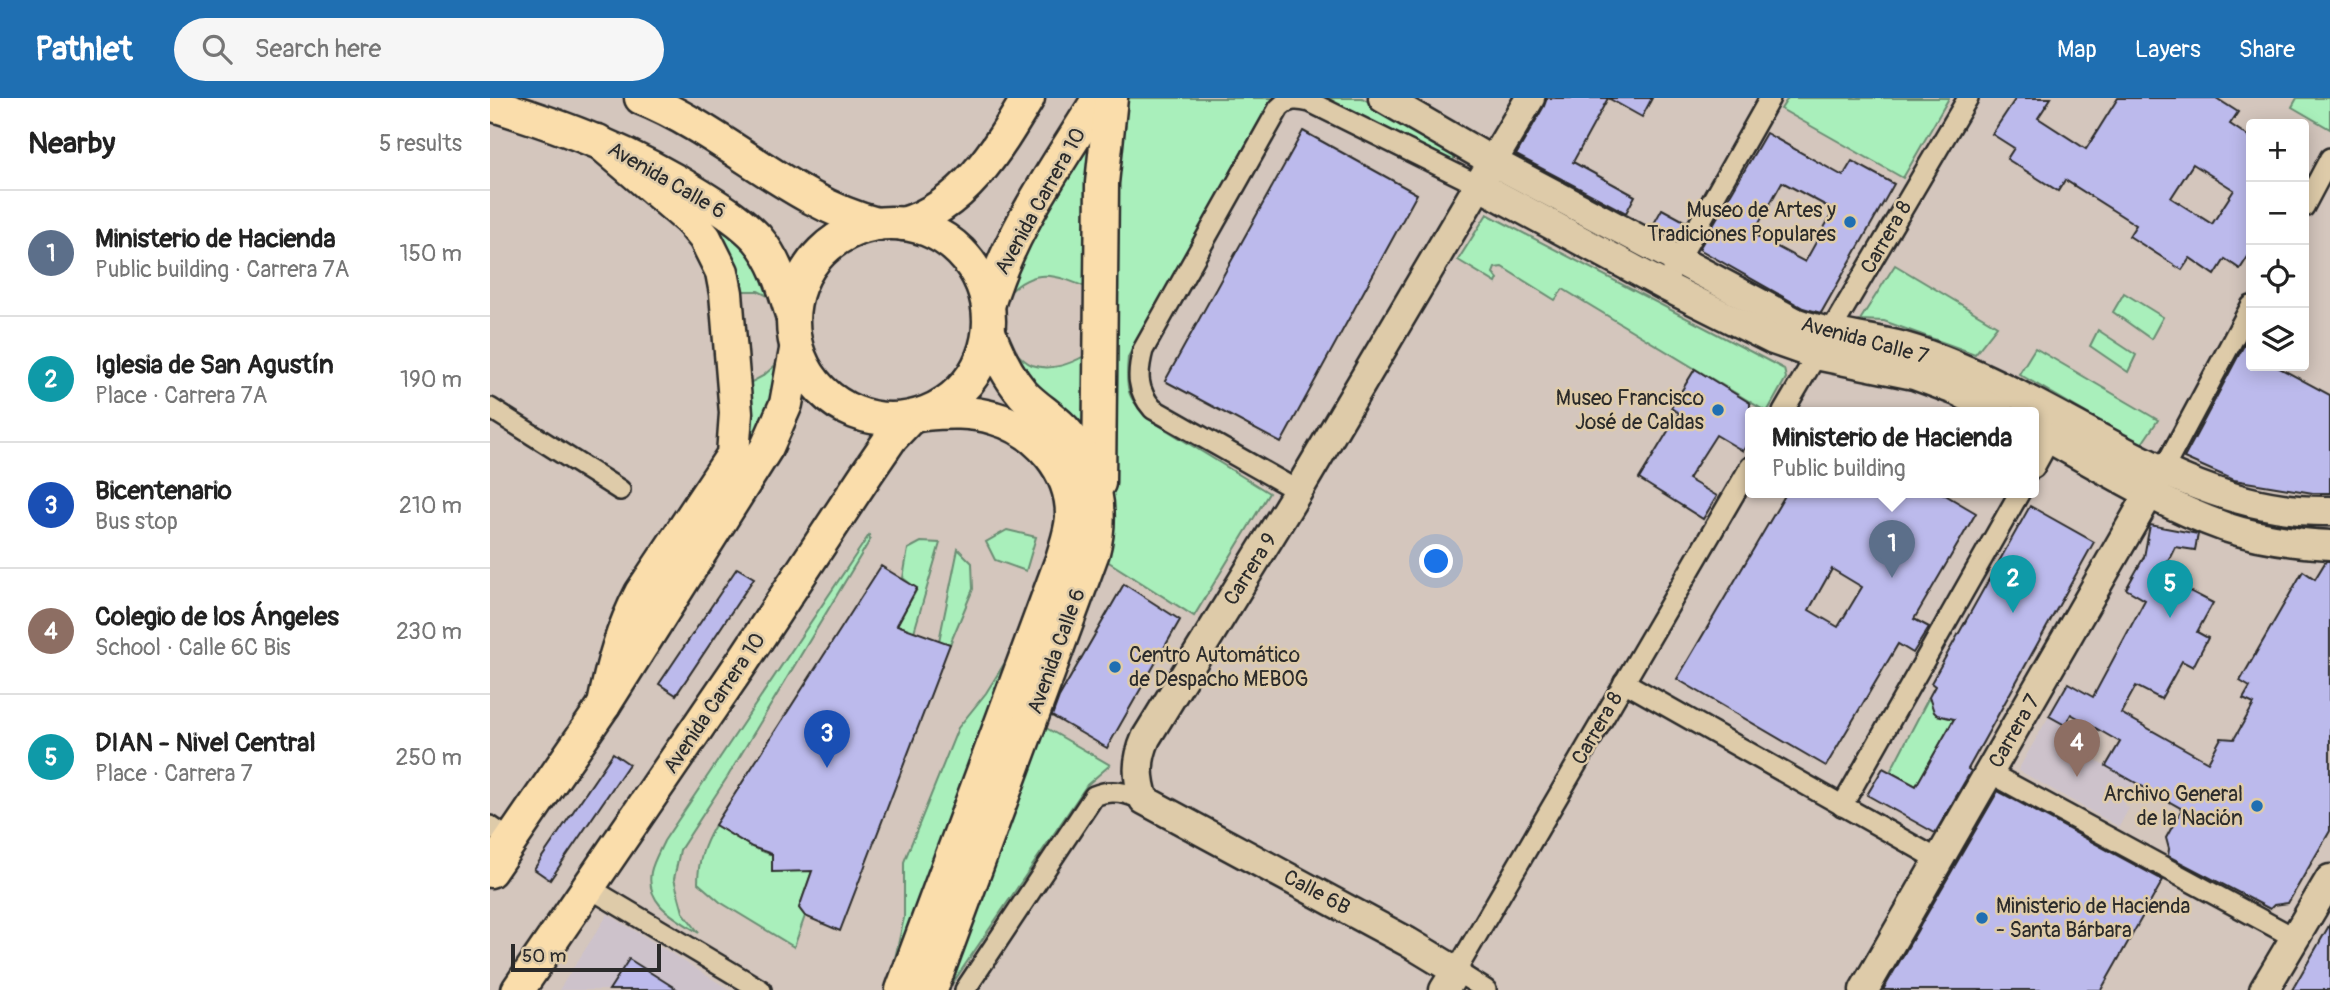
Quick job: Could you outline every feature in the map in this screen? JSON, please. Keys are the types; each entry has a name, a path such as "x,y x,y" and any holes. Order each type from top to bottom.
{"main road":[{"path":"641,98 704,131 834,211 933,233 960,251 974,268 983,287 989,319 980,365 960,392 942,405 917,416 886,419 862,415 838,404 821,390 806,372 796,350"},
{"path":"490,871 501,834 604,705 767,447 786,404 796,350 792,316 795,297 812,262 825,248 841,237 858,229 928,214 963,189 985,165 1028,98"},
{"name":"Avenida Carrera 10","path":"989,319 997,277 1012,242 1099,98"},
{"path":"1098,509 1102,183 1111,98"},
{"name":"Avenida Calle 6","path":"490,104 563,126 598,141 685,185 743,225 757,239 775,266 792,316"},
{"path":"598,141 690,220 715,253 723,272 726,293 736,413 733,455 630,614 619,641 604,705"},
{"name":"Avenida Calle 6","path":"932,990 1097,538 1098,509 1090,473 1079,448 1067,433 1016,385 1002,363 989,319"},
{"name":"Avenida Calle 6","path":"902,990 1062,559 1072,517 1066,481 1055,461 1037,442 1017,428 997,419 957,412 917,416"},
{"name":"Avenida Carrera 10","path":"518,990 743,661 891,438 917,416"}],"street":[{"name":"Avenida Calle 7","path":"1383,98 1497,164 1671,274"},
{"name":"Carrera 9","path":"1144,800 1138,767 1139,753 1146,738 1298,491 1478,186 1497,164 1530,98"},
{"path":"1671,274 1770,98"},
{"name":"Carrera 8","path":"1786,407 1968,98"},
{"path":"1298,491 1153,409 1140,389 1138,377 1143,350 1284,103 1292,100 1310,102 1478,186"},
{"path":"2309,198 2330,158"},
{"name":"Avenida Calle 7","path":"1478,186 1671,274 1786,318 1823,344 1957,391 1989,407"},
{"path":"2157,482 2250,308"},
{"name":"Avenida Calle 7","path":"1823,344 1901,346 1964,369 2012,391 2037,407"},
{"path":"490,408 620,490"},
{"name":"Avenida Calle 7","path":"2039,408 2225,527 2279,539 2330,545"},
{"name":"Avenida Calle 7","path":"2042,435 2157,482 2290,509 2330,511"},
{"name":"Carrera 8","path":"1450,980 1745,476"},
{"name":"Carrera 7","path":"1864,990 2157,482"},
{"path":"1842,806 2017,498"},
{"path":"1624,682 1939,860"},
{"path":"1990,773 2295,938"},
{"path":"965,990 1094,796 1118,791 1144,800"},
{"name":"Calle 6B","path":"1144,800 1408,942 1450,980 1486,990"},
{"path":"2264,990 2330,879"},
{"path":"588,887 761,990"}],"shaded area":[{"path":"2049,716 2082,734 2074,748 2137,783 2124,805 2129,808 2119,827 2018,770"},
{"path":"608,914 730,990 559,990"}],"green space":[{"path":"1127,98 1275,98 1268,105 1128,357 1129,393 1152,421 1269,493 1194,616 1104,559 1115,164"},
{"path":"1315,98 1362,98 1457,153 1451,164"},
{"path":"1788,98 1949,98 1903,178 1781,109"},
{"path":"2297,98 2330,98 2330,129 2292,107"},
{"path":"1096,136 1093,290 1059,278 1039,276 1029,279 1008,294 1034,232"},
{"path":"696,209 751,247 768,279 770,297 758,291 737,291"},
{"path":"1487,214 1784,369 1786,378 1770,407 1759,407 1563,289 1555,300 1502,267 1495,268 1493,273 1498,279 1496,283 1458,260"},
{"path":"1895,265 1997,326 1975,354 1884,321 1860,320"},
{"path":"2124,293 2163,317 2151,339 2113,312"},
{"path":"2098,330 2136,355 2128,372 2090,346"},
{"path":"1007,343 1025,361 1040,367 1063,365 1091,352 1090,445 1027,382"},
{"path":"2035,348 2158,420 2141,445 2019,374"},
{"path":"779,362 773,395 764,417 746,446 744,386 763,376"},
{"path":"1007,530 1036,537 1026,571 995,560 986,542"},
{"path":"869,535 870,540 728,776 680,850 674,879 683,912 699,933 672,916 657,902 650,883 655,860 664,841"},
{"path":"921,542 940,543 914,632 897,625 917,589 903,578 908,549"},
{"path":"958,549 972,563 973,589 950,644 939,641"},
{"path":"1022,635 888,990 904,918 904,862 958,728 986,693"},
{"path":"1928,699 1933,702 1934,712 1942,716 1964,701 1916,786 1890,772"},
{"path":"1041,725 1110,765 1087,785 948,990"},
{"path":"715,825 752,847 812,871 799,908 805,916 794,947 720,902 698,883 702,853"}],"building":[{"path":"1547,98 1608,98 1573,162 1635,196 1626,213 1516,155"},
{"path":"1608,98 1652,98 1642,117"},
{"path":"2016,98 2051,98 2038,118 2086,149 2118,98 2216,98 2238,112 2230,124 2246,135 2246,260 2240,269 2225,259 2215,275 2190,258 2182,270 2129,236 2136,225 2065,180 2058,191 2007,159 2014,148 1992,134","holes":["2193,164 2234,190 2212,224 2171,198"]},
{"path":"1303,131 1417,194 1281,443 1165,381"},
{"name":"Museo de Artes y Tradiciones Populares","path":"1766,133 1843,176 1852,161 1894,184 1821,313 1803,308 1699,249","holes":["1782,182 1834,210 1805,262 1753,234"]},
{"path":"1662,209 1686,222 1678,237 1675,235 1673,239 1652,227"},
{"path":"2246,341 2246,371 2285,371 2330,395 2330,493 2313,493 2234,480 2184,458"},
{"path":"1695,369 1750,403 1750,407 1745,407 1743,451 1716,435 1688,479 1717,496 1703,519 1639,479 1679,413 1671,408"},
{"path":"1783,498 1950,498 1976,513 1914,619 1929,627 1913,653 1898,644 1826,766 1677,679","holes":["1832,569 1862,587 1838,627 1809,610"]},
{"path":"2030,506 2094,542 1935,833 1867,795 1883,768 1916,786 1954,719 1934,712 1929,697 1935,686 1931,683"},
{"path":"2150,525 2198,534 2195,550 2175,547 2161,576 2213,603 2197,632 2208,638 2193,667 2182,661 2161,699 2136,686 2121,713 2208,762 2221,738 2234,739 2254,704 2243,699 2250,687 2240,681 2303,571 2315,579 2326,561 2330,561 2330,831 2288,903 2274,905 2270,909 2168,856 2166,838 2182,809 2106,766 2120,742 2071,714 2065,725 2049,716 2068,683 2093,697 2145,600 2126,589 2144,557"},
{"path":"881,566 917,588 897,625 950,644 840,931 805,916 799,908 812,871 772,872 772,854 752,847 715,825"},
{"path":"737,568 754,578 676,695 659,684"},
{"name":"Centro Automático de Despacho MEBOG","path":"1124,584 1180,620 1107,748 1052,716 1059,697"},
{"path":"613,753 629,764 550,880 534,869"},
{"name":"Ministerio de Hacienda - Santa Bárbara","path":"1998,791 2163,880 2101,990 1883,990"},
{"path":"2330,924 2330,990 2292,990"},
{"path":"629,959 678,990 609,990"}],"place":[{"name":"Museo de Artes y Tradiciones Populares","path":"1850,222"},
{"name":"Museo Francisco José de Caldas","path":"1718,410"},
{"name":"Ministerio de Hacienda","path":"1892,578"},
{"name":"Iglesia de San Agustín","path":"2013,613"},
{"name":"DIAN - Nivel Central","path":"2170,618"},
{"name":"Centro Automático de Despacho MEBOG","path":"1115,667"},
{"name":"Bicentenario","path":"827,768"},
{"name":"Colegio de los Ángeles","path":"2077,777"},
{"name":"Archivo General de la Nación","path":"2257,806"},
{"name":"Ministerio de Hacienda - Santa Bárbara","path":"1982,918"}]}
